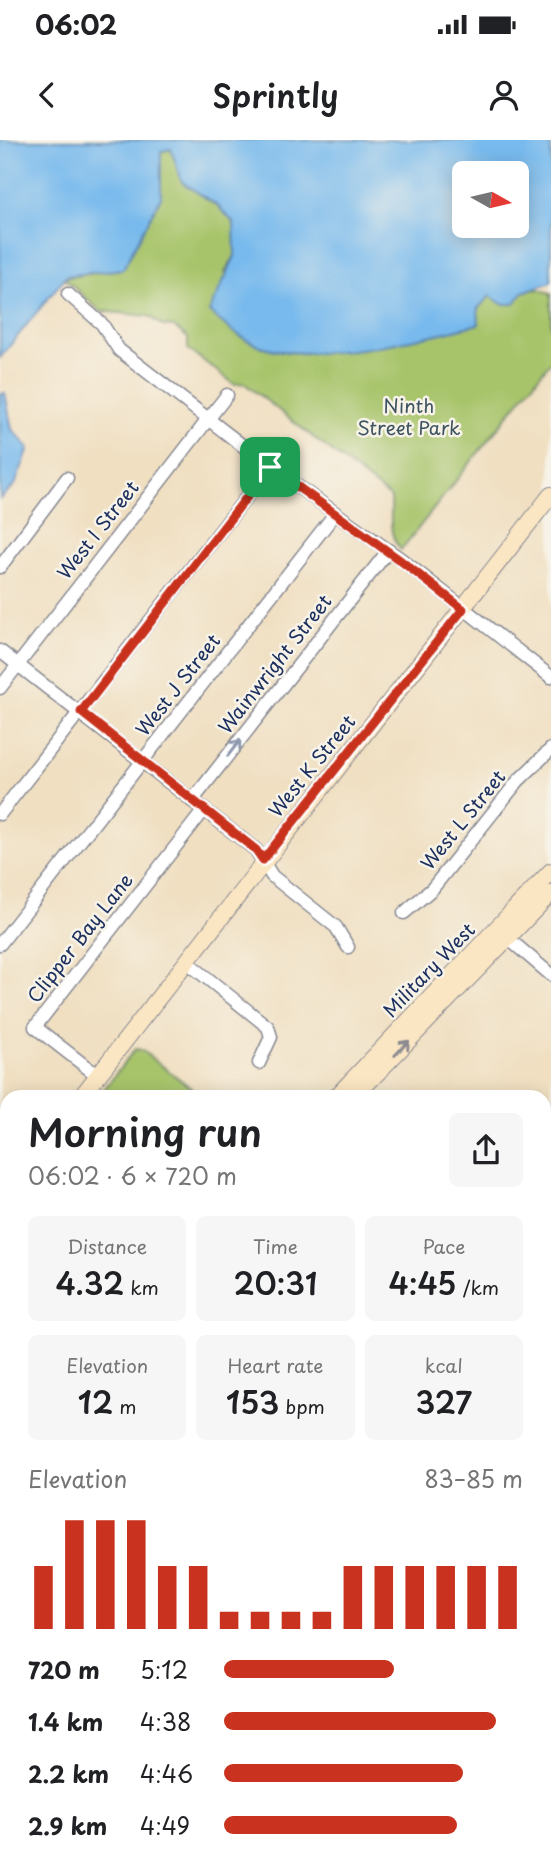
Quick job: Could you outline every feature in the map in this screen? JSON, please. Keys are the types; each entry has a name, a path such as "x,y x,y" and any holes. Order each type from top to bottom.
{"street":[{"path":"68,294 103,324 119,350 270,467 388,551 551,677"},
{"name":"West I Street","path":"0,688 227,395"},
{"path":"0,814 270,467"},
{"path":"0,567 67,478"},
{"name":"West K Street","path":"87,1090 263,860 551,495"},
{"name":"West J Street","path":"0,944 334,515"},
{"name":"Wainwright Street","path":"192,801 388,551"},
{"path":"0,651 256,850 272,876 336,927 348,947"},
{"name":"West L Street","path":"404,913 432,889 518,781 551,749"},
{"name":"Clipper Bay Lane","path":"98,1076 35,1027 204,810"},
{"name":"Military West","path":"360,1090 502,934 551,871"},
{"name":"Military West","path":"343,1090 502,934 551,893"},
{"path":"502,934 551,975"},
{"path":"187,962 268,1027 271,1037 259,1063"}],"green space":[{"name":"Ninth Street Park","path":"171,149 182,182 218,206 235,223 235,256 225,272 478,308 490,296 538,289 551,293 551,361 401,550 392,532 391,498 244,383 234,384 188,349 188,338 174,327 163,326 149,316 100,311 64,278 123,268 161,197 161,151"},
{"path":"135,1049 141,1050 194,1090 103,1090"}],"water":[{"path":"0,140 551,140 551,282 523,292 514,304 502,304 490,296 478,308 479,324 399,343 338,352 281,351 245,339 209,312 235,256 234,223 218,206 182,182 171,149 161,151 161,197 123,269 66,276 0,358"},
{"path":"5,393 12,429 29,448 15,485 0,499 0,394"}],"route":[{"path":"270,467 463,609 263,860 256,850 81,712 270,467"}]}
